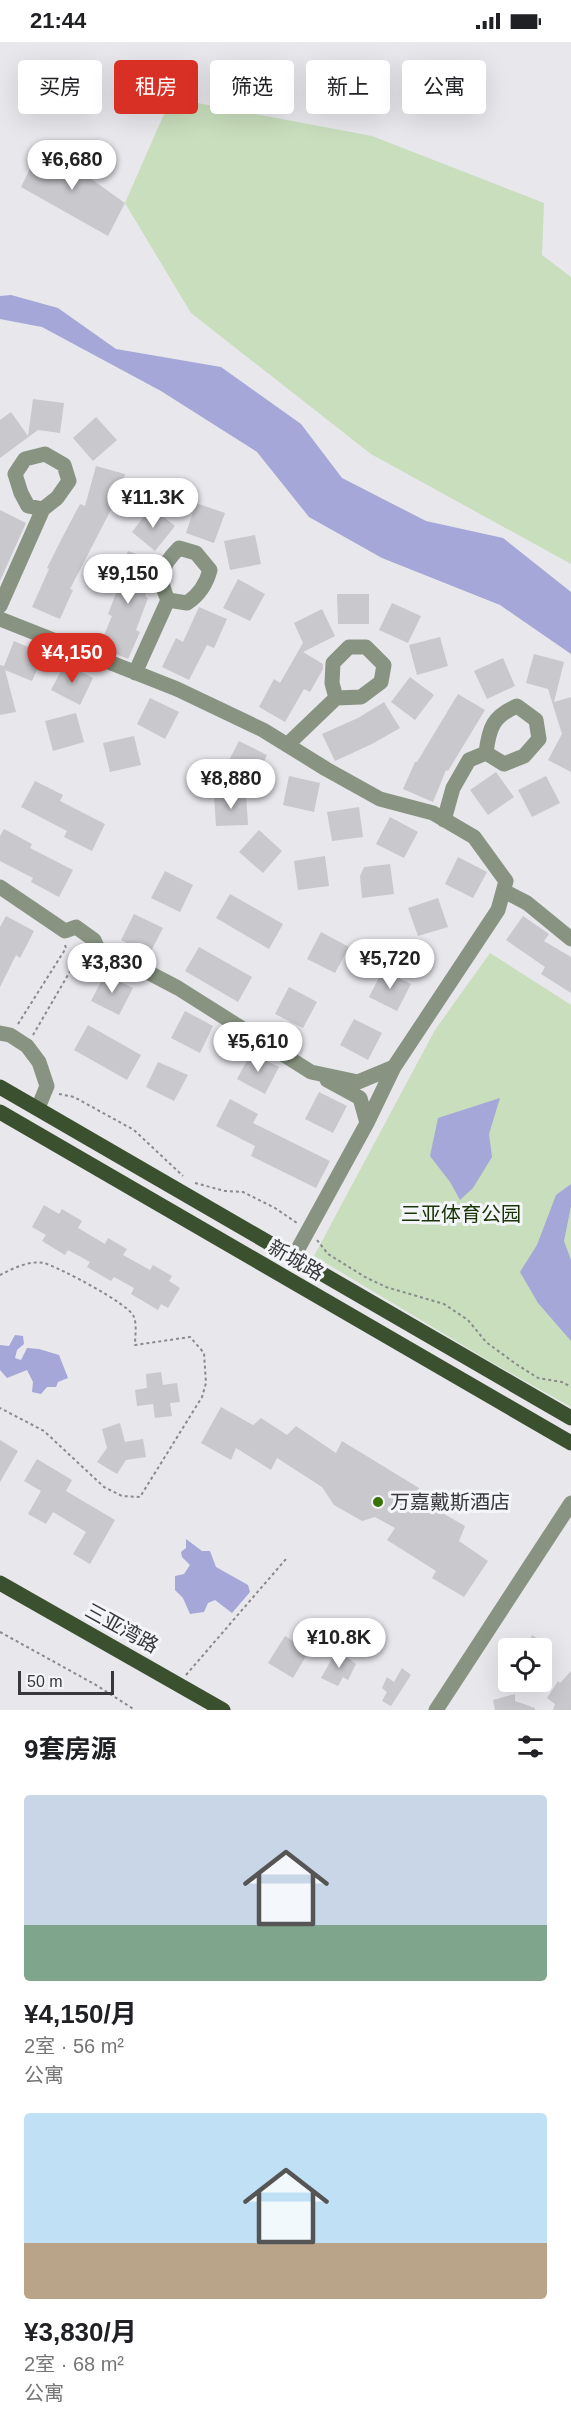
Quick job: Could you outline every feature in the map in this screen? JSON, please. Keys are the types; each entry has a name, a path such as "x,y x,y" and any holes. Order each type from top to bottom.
{"main road":[{"name":"新城路","path":"0,1087 571,1418"},
{"name":"新城路","path":"0,1112 571,1443"},
{"name":"三亚湾路","path":"0,1583 224,1710"}],"street":[{"path":"0,606 44,509"},
{"path":"135,673 168,600"},
{"path":"0,619 177,689 231,714 263,730 380,799 433,813 474,837 506,881 498,910 394,1066 368,1123 293,1258"},
{"path":"287,745 336,698"},
{"path":"444,820 453,788 469,760 486,753"},
{"path":"0,887 65,931 76,927 94,940 104,953 136,966 178,988 311,1072 360,1098 368,1123"},
{"path":"504,891 527,903 571,939"},
{"path":"5,1034 27,1046 39,1062 47,1086 38,1108"},
{"path":"311,1072 358,1082 394,1066"},
{"path":"436,1710 571,1503"}],"path":[{"path":"5,1034 66,948 62,942 69,929"},
{"path":"27,1046 79,956 87,957 96,944"},
{"path":"0,1275 19,1266 43,1263 101,1291 126,1307 134,1317 135,1345 189,1337 204,1353 206,1383 202,1397 140,1497 122,1496 104,1487 44,1431 0,1408"},
{"path":"178,1684 286,1559"},
{"path":"0,1632 86,1679 135,1710"}],"green space":[{"path":"198,103 210,105 210,114 256,114 372,136 544,203 542,255 571,277 571,564 371,454 191,313 125,203 164,114 198,114"},
{"name":"三亚体育公园","path":"490,953 571,1005 571,1407 314,1256 435,1030"}],"water":[{"path":"11,295 58,308 116,349 221,367 301,424 342,478 426,521 503,538 571,592 571,654 500,605 382,558 309,517 257,452 161,391 42,327 0,319 0,296"},
{"path":"500,1098 489,1134 492,1157 473,1188 460,1200 450,1182 430,1156 438,1118"},
{"path":"571,1184 571,1206 564,1241 571,1260 571,1341 538,1303 520,1272 537,1245 556,1195"},
{"path":"15,1335 23,1336 24,1344 17,1350 15,1358 21,1360 27,1348 59,1355 68,1378 58,1382 56,1387 47,1387 41,1394 32,1392 33,1382 27,1370 7,1378 0,1370 0,1345 9,1346"},
{"path":"186,1539 202,1551 210,1551 216,1567 248,1585 250,1592 232,1613 215,1600 208,1603 204,1612 190,1614 183,1598 175,1590 175,1576 184,1574 190,1565 182,1557 181,1552 186,1548"}],"building":[{"path":"42,144 125,203 108,236 21,187"},
{"path":"33,399 64,403 60,433 38,430 0,458 0,420 11,412 28,436"},
{"path":"96,417 117,440 93,461 73,438"},
{"path":"96,466 125,474 117,505 114,504 70,589 73,590 60,619 32,607 61,540 80,504 85,506"},
{"path":"196,503 225,513 214,543 186,533"},
{"path":"151,507 175,526 155,551 132,532"},
{"path":"0,510 26,523 0,581"},
{"path":"255,535 261,564 230,570 224,541"},
{"path":"128,551 156,561 145,596 148,598 136,630 140,632 128,659 99,647 112,616 108,614 121,580 118,579"},
{"path":"238,579 265,594 250,621 223,608"},
{"path":"337,594 369,594 369,624 338,624"},
{"path":"392,603 421,616 408,643 379,630"},
{"path":"199,607 227,619 214,648 207,645 189,680 162,667 176,638 183,642"},
{"path":"322,609 335,636 303,652 323,664 323,669 310,692 304,689 285,722 259,707 274,679 280,683 303,643 294,623"},
{"path":"440,637 448,666 417,675 409,645"},
{"path":"14,641 44,654 32,681 5,670 16,712 0,715 0,665 4,666"},
{"path":"534,654 564,662 554,702 571,697 571,772 548,760 562,734 548,689 526,683"},
{"path":"503,658 515,686 487,699 474,671"},
{"path":"65,663 93,678 80,705 51,690"},
{"path":"410,677 434,695 415,720 391,702"},
{"path":"458,694 485,710 448,771 446,770 433,802 403,789 415,762"},
{"path":"150,698 179,712 165,739 137,724"},
{"path":"384,702 400,728 335,761 322,734 358,718"},
{"path":"76,713 84,742 53,751 45,721"},
{"path":"134,736 141,765 110,772 103,743"},
{"path":"239,741 267,755 254,782 225,768"},
{"path":"496,772 514,797 488,815 470,790"},
{"path":"289,776 320,783 314,812 283,805"},
{"path":"546,776 560,803 532,817 518,790"},
{"path":"35,781 63,795 60,801 105,824 92,851 64,837 67,831 21,807"},
{"path":"246,794 248,825 216,826 214,796"},
{"path":"359,807 363,837 332,841 327,812"},
{"path":"390,817 418,832 404,858 376,844"},
{"path":"4,829 32,844 30,848 73,870 59,897 31,882 33,878 0,861 0,836"},
{"path":"259,830 282,851 263,873 239,852"},
{"path":"325,856 329,886 298,890 294,861"},
{"path":"458,857 487,872 473,898 445,884"},
{"path":"390,864 394,894 362,898 360,876 364,867"},
{"path":"165,871 193,885 180,912 151,898"},
{"path":"230,894 283,924 269,949 216,918"},
{"path":"438,898 448,927 418,936 408,908"},
{"path":"134,914 163,928 149,955 121,940"},
{"path":"6,916 34,931 20,958 16,955 0,987 0,927"},
{"path":"523,916 549,934 544,941 571,957 571,993 541,974 545,967 506,940"},
{"path":"321,932 349,947 335,973 307,959"},
{"path":"199,947 252,977 238,1002 185,971"},
{"path":"383,970 411,984 397,1011 369,997"},
{"path":"105,974 133,988 119,1015 91,1001"},
{"path":"289,987 317,1002 303,1028 275,1014"},
{"path":"185,1011 213,1026 200,1053 171,1038"},
{"path":"354,1019 382,1033 368,1060 340,1045"},
{"path":"88,1025 141,1055 127,1080 74,1050"},
{"path":"251,1053 279,1067 265,1094 237,1079"},
{"path":"158,1062 188,1075 174,1101 146,1087"},
{"path":"319,1092 347,1106 333,1133 305,1119"},
{"path":"230,1099 258,1114 253,1123 330,1161 316,1188 251,1156 255,1146 216,1126"},
{"path":"44,1205 59,1214 62,1209 82,1221 78,1228 105,1244 108,1238 127,1249 123,1255 150,1270 153,1265 172,1276 169,1281 180,1288 168,1308 161,1304 158,1310 131,1294 134,1288 114,1277 111,1281 87,1267 90,1262 68,1250 65,1255 42,1241 46,1235 32,1227"},
{"path":"161,1372 163,1385 177,1383 180,1402 170,1403 172,1416 155,1418 153,1404 137,1406 135,1390 147,1388 146,1374"},
{"name":"万嘉戴斯酒店","path":"221,1407 253,1425 261,1418 287,1435 296,1426 336,1453 342,1441 419,1488 418,1499 465,1526 459,1541 488,1561 464,1597 432,1578 436,1571 387,1540 395,1528 375,1517 362,1521 334,1505 322,1487 277,1458 271,1470 236,1448 231,1460 201,1443"},
{"path":"120,1423 125,1442 143,1439 146,1457 126,1460 117,1474 97,1462 107,1448 102,1429"},
{"path":"0,1440 18,1451 0,1482"},
{"path":"37,1459 72,1480 66,1491 115,1520 90,1564 73,1554 86,1532 53,1512 46,1524 28,1514 41,1491 24,1481"},
{"path":"285,1636 309,1651 293,1678 268,1663"},
{"path":"337,1650 356,1664 348,1680 343,1677 338,1686 321,1678"},
{"path":"402,1668 411,1675 391,1706 382,1701 387,1692 382,1688 387,1677 394,1682"},
{"path":"571,1671 571,1710 553,1710 555,1704 547,1698 558,1681 560,1683"},
{"path":"515,1694 515,1701 535,1708 535,1710 495,1710 493,1700"}],"place":[{"name":"万嘉戴斯酒店","path":"378,1502"}]}
